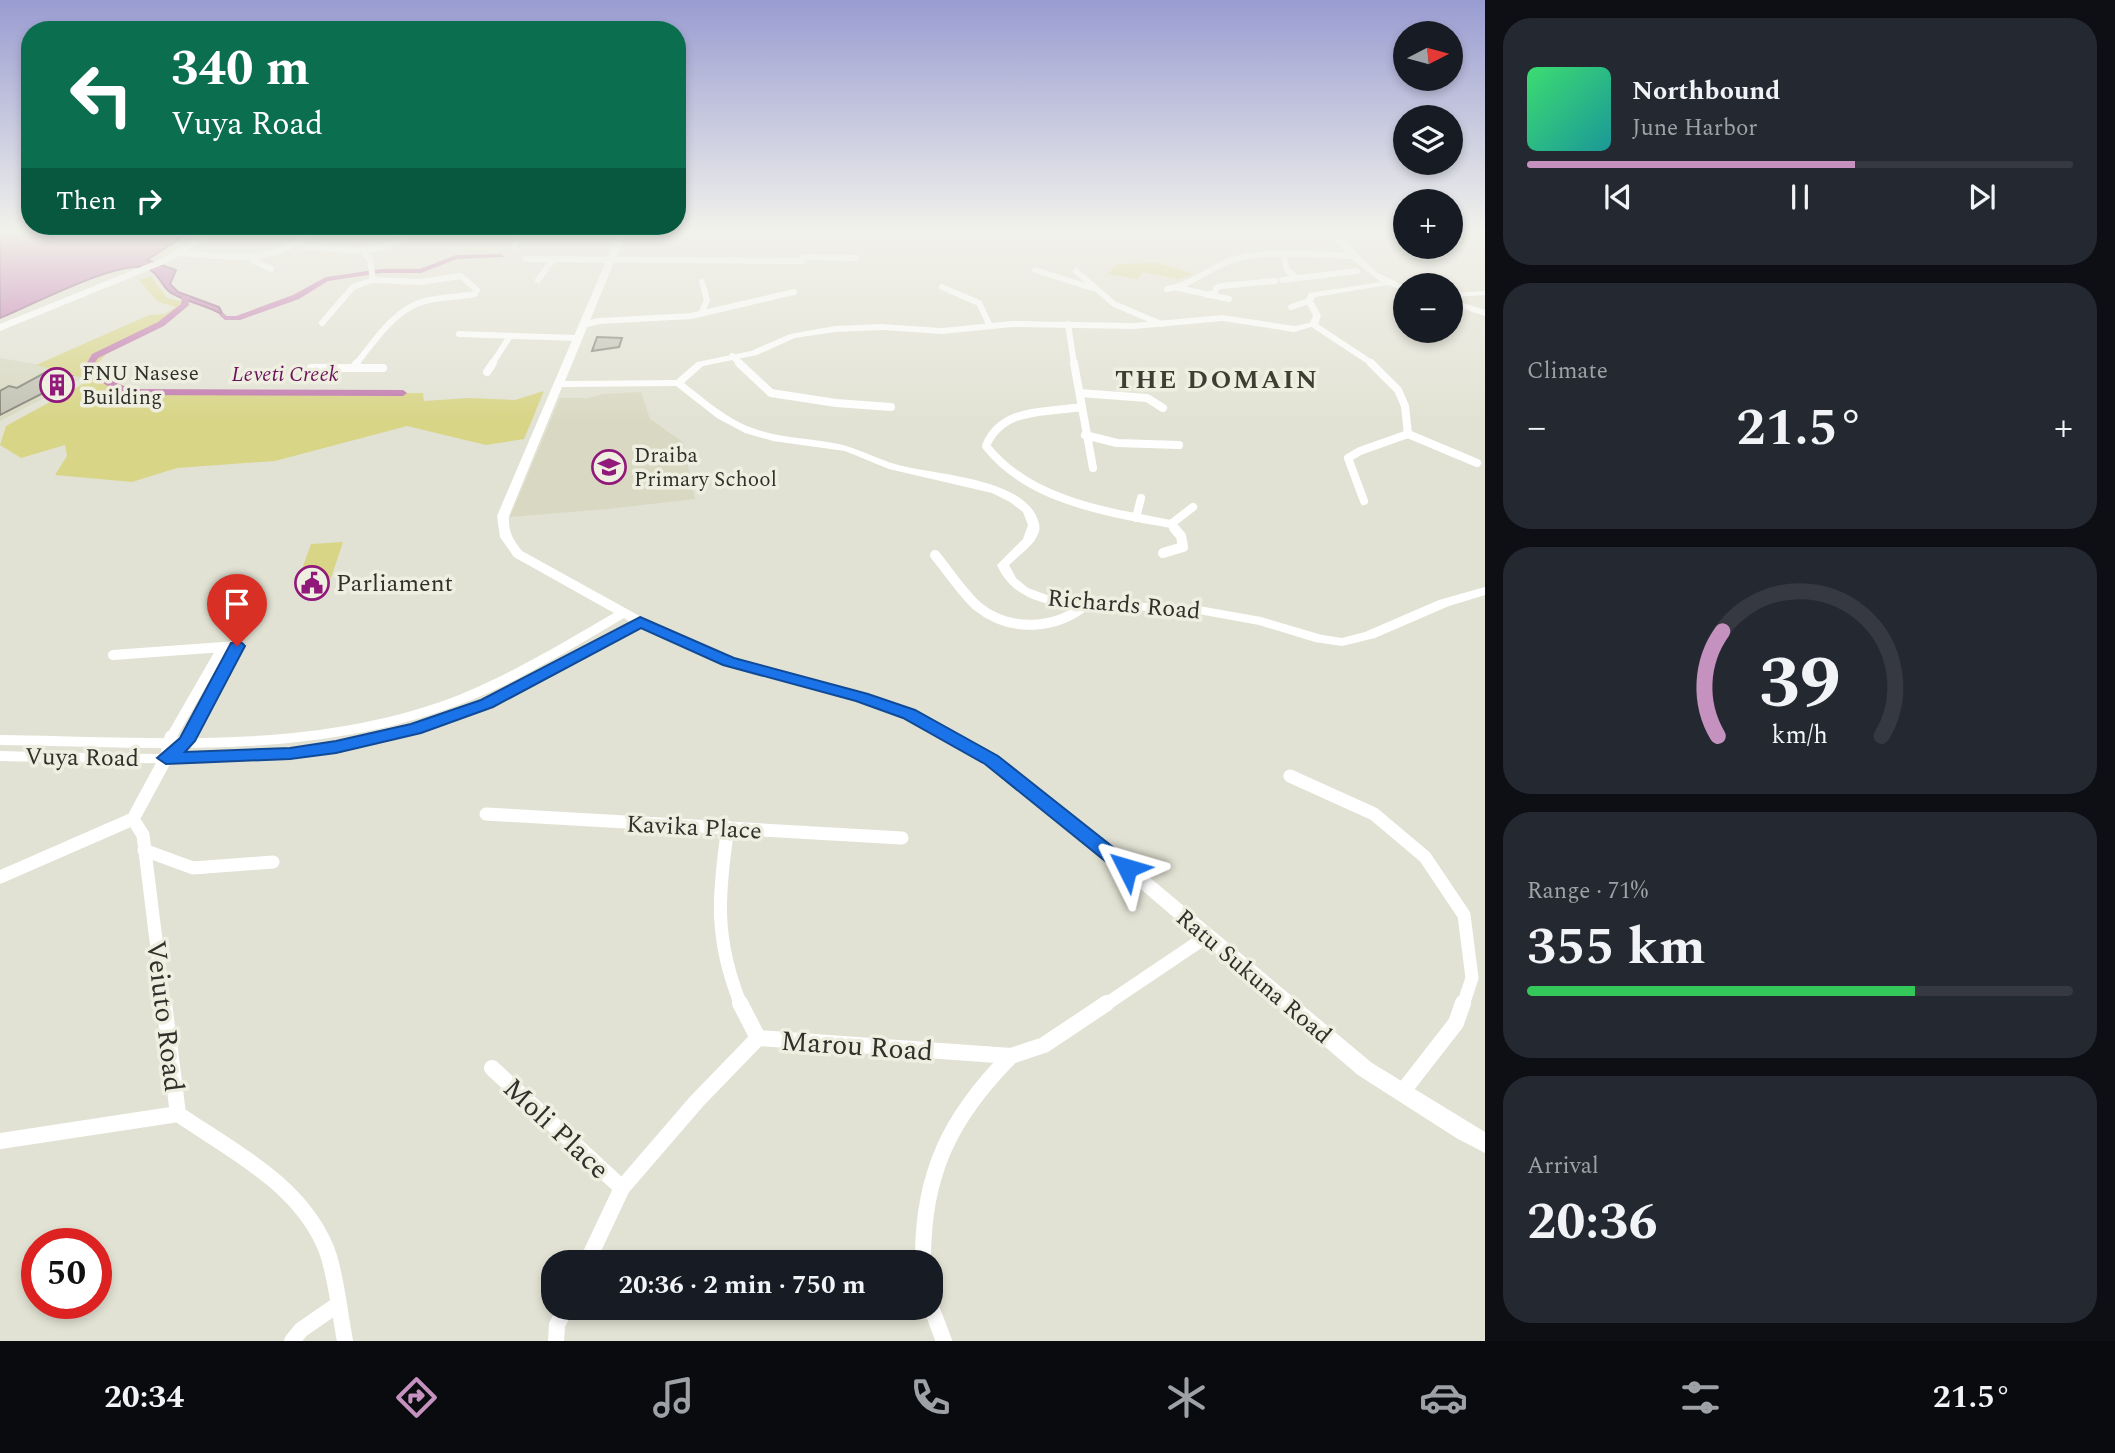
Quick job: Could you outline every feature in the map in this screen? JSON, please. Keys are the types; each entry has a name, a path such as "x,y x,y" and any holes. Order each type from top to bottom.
{"main road":[{"path":"0,328 80,296"},
{"name":"Ratu Sukuna Road","path":"595,296 503,516 503,533 518,554 640,622 729,662 882,703 909,714 991,760 1107,851 1365,1069 1485,1143"},
{"path":"559,384 678,383 700,364 754,353 793,337 819,331 871,327 942,331 990,326 1161,324 1223,318 1294,329 1314,325 1317,315 1309,301 1312,296"},
{"path":"1463,306 1485,313"},
{"name":"Richards Road","path":"678,383 730,423 750,432 783,440 848,449 892,466 1011,495 1031,515 1035,526 1033,536 1010,554 1003,565 1009,578 1020,590 1055,602 1199,610 1261,621 1320,639 1342,642 1370,635 1444,603 1485,591"},
{"name":"Vuya Road","path":"0,740 295,739 394,720 440,707 515,674 624,613"},
{"name":"Vuya Road","path":"0,756 166,758 290,753 336,747 415,729 487,703 640,622"}],"street":[{"path":"322,323 346,296"},
{"path":"353,368 398,316 410,307 463,296"},
{"path":"701,314 707,300 706,296"},
{"path":"459,334 510,336 607,320 664,319 744,305 773,296"},
{"path":"963,296 986,309 990,326"},
{"path":"1104,296 1114,304 1161,324"},
{"path":"1209,296 1229,299"},
{"path":"1291,307 1309,301"},
{"path":"582,326 607,320"},
{"path":"1068,324 1085,435 1093,468"},
{"path":"1314,325 1364,357 1388,378 1404,401 1404,422 1408,434 1477,463"},
{"path":"487,372 510,336"},
{"path":"732,356 771,393 836,403 891,407"},
{"path":"311,368 383,368"},
{"path":"1080,393 1147,398 1163,408"},
{"path":"1081,407 1016,415 993,428 986,446 1001,465 1079,505 1171,524 1181,536 1183,547 1163,554"},
{"path":"1364,501 1354,481 1348,458 1408,434"},
{"path":"1085,435 1117,443 1179,445"},
{"path":"1136,518 1140,498"},
{"path":"1171,524 1194,507"},
{"path":"935,555 976,605 988,615 1006,621 1034,625 1067,619 1088,603"},
{"path":"113,654 237,646 186,741 166,758"},
{"path":"0,877 133,820 166,758 169,741 223,647"},
{"path":"1290,776 1374,814 1425,857 1464,915 1472,978 1456,1023 1403,1091"},
{"name":"Kavika Place","path":"486,814 585,822 728,827 902,838"},
{"name":"Veiuto Road","path":"133,820 143,835 178,1114 282,1185 306,1212 326,1247 345,1341"},
{"path":"728,827 719,885 719,919 744,1017 758,1038"},
{"path":"144,850 193,868 273,862"},
{"name":"Marou Road","path":"593,1250 622,1188 697,1101 758,1038 1011,1056 1044,1045 1206,937"},
{"path":"922,1250 921,1232 930,1175 959,1118 989,1077 1011,1056"},
{"name":"Moli Place","path":"492,1068 622,1188"},
{"path":"0,1141 178,1114"},
{"path":"292,1341 301,1330 337,1305"},
{"path":"556,1341 560,1320"},
{"path":"936,1320 944,1341"}],"shaded area":[{"path":"0,296 51,296 0,318"},
{"path":"152,296 165,296 191,304 165,325 108,352 92,369 118,384 151,395 423,393 424,401 469,398 515,400 544,391 524,439 486,445 407,426 275,461 177,468 132,482 55,475 67,456 65,445 21,458 0,445 6,426 90,380 36,365 149,315 165,314 176,307 158,302"},
{"path":"176,296 188,296 219,307 223,315 211,309"},
{"path":"0,358 34,364 84,377 0,421"},
{"name":"Draiba Primary School","path":"641,392 650,419 683,442 695,499 510,517 560,398"},
{"path":"343,542 331,578 298,580 311,544"}],"building":[{"path":"597,337 622,338 619,347 592,351"},
{"path":"48,371 72,376 57,391 47,391 0,415 0,391 9,386 17,388"}],"waterway":[{"path":"223,315 225,318 237,318 298,296"},
{"name":"Leveti Creek","path":"185,298 185,305 161,324 95,356 88,368 109,383 130,392 403,393"}],"place":[{"name":"FNU Nasese Building","path":"57,385"},
{"name":"Draiba Primary School","path":"609,467"},
{"name":"Parliament","path":"312,583"}],"district":[{"name":"THE DOMAIN","path":"1217,379"}],"route":[{"path":"237,646 186,741 166,758 290,753 336,747 415,729 487,703 640,622 729,662 862,697 909,714 991,760 1127,868"}]}
